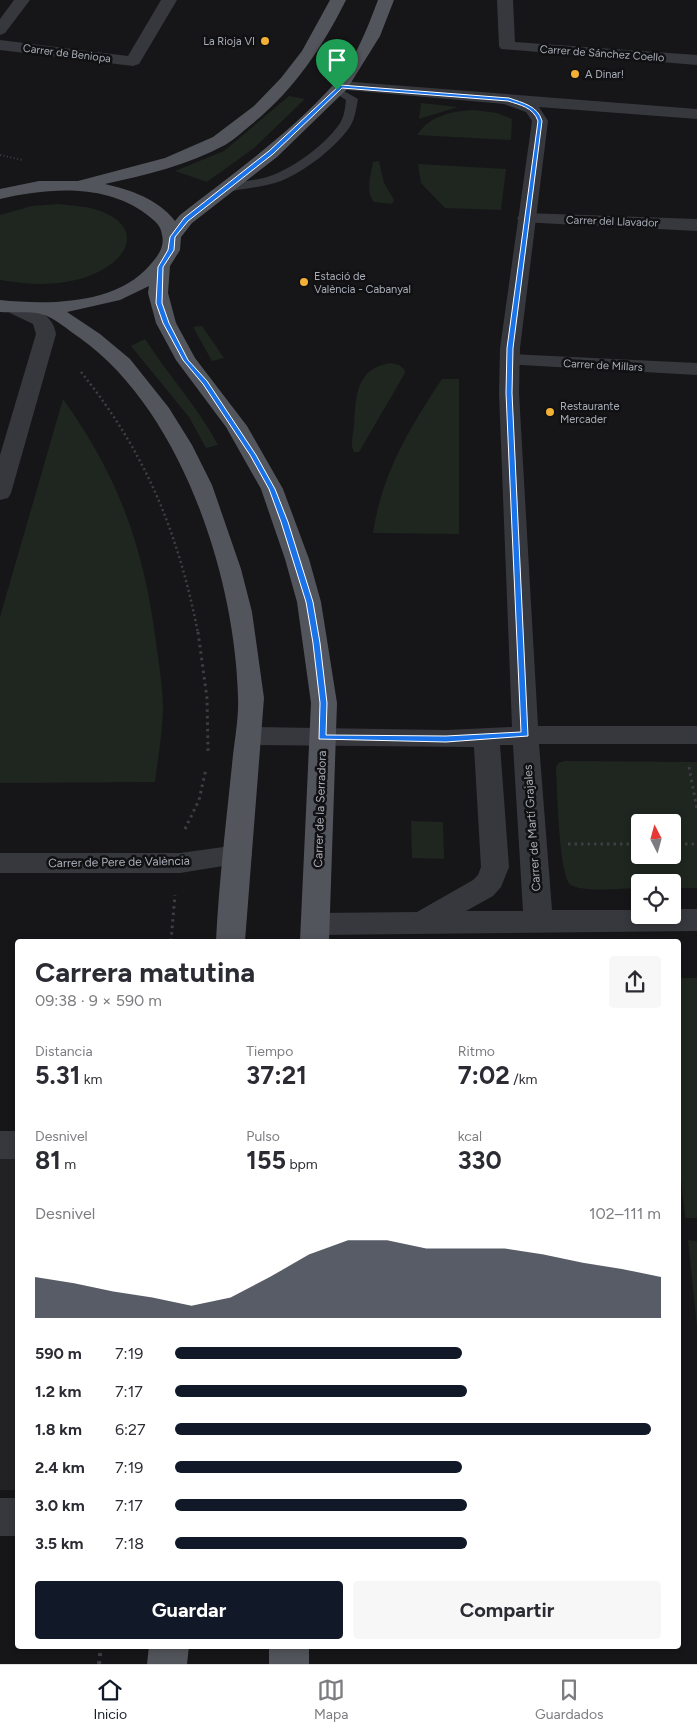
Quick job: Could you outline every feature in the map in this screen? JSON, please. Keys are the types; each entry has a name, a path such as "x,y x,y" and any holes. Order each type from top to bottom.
{"main road":[{"path":"74,186 171,162 220,140 265,106 296,74 322,36 338,0"},
{"path":"172,237 186,220 228,188 300,127 339,88 372,36 386,0"},
{"path":"0,182 102,189 127,196 152,208 166,222 172,237 171,250 161,267 136,286 118,294 87,303 48,309 8,308"},
{"path":"0,194 48,186"},
{"name":"Carrer de la Serradora","path":"161,267 158,294 166,323 186,360 205,383 253,455 272,489 285,522 309,602 317,643 324,703 316,933"},
{"path":"48,309 100,344 131,373 164,416 192,468 215,522 236,594 248,665 251,698 230,939"},
{"path":"167,1664 169,1649"},
{"path":"289,1649 289,1664"}],"street":[{"path":"0,30 22,0"},
{"name":"Carrer de Beniopa","path":"0,45 133,61 169,0"},
{"name":"Carrer de Sánchez Coello","path":"505,0 506,46 697,60"},
{"path":"339,88 697,114"},
{"name":"Carrer de Martí Grajales","path":"509,100 530,107 538,114 540,121 526,218 510,360 509,393 525,734 538,922"},
{"name":"Carrer del Llavador","path":"526,218 697,225"},
{"path":"0,493 9,433 45,341 46,326 41,319 8,308"},
{"name":"Carrer de Millars","path":"510,360 697,369"},
{"path":"249,736 446,739 525,734 697,735"},
{"path":"424,922 483,888 491,880 495,868 486,736"},
{"name":"Carrer de Pere de València","path":"0,863 180,863 238,855"},
{"path":"316,933 424,922 697,920"},
{"path":"0,1145 15,1145"},
{"path":"0,1517 15,1516"}],"lane":[{"path":"228,188 277,178 301,164 336,136 349,117 352,98 339,88"}],"path":[{"path":"0,155 29,162"},
{"path":"45,341 79,369 114,413 142,460 162,503 179,553 197,627 208,699 208,753"},
{"path":"171,939 175,889 184,833 199,800 208,761"},
{"path":"688,763 697,809"},
{"path":"562,844 631,844"},
{"path":"681,844 697,844"},
{"path":"99,1664 101,1649"}],"shaded area":[{"path":"289,96 305,99 254,148 207,182 175,171 224,151"},
{"path":"421,103 458,107 419,119"},
{"path":"474,110 497,113 512,119 511,140 417,135 428,123 442,115"},
{"path":"379,161 384,183 394,200 392,204 374,202 371,198 369,183 373,162"},
{"path":"418,164 506,169 501,210 445,208 421,183"},
{"path":"58,204 92,208 114,218 122,225 126,233 125,249 112,264 78,280 39,284 0,280 0,215 32,206"},
{"path":"202,326 224,358 212,361 193,327"},
{"path":"145,339 201,417 218,445 206,448 189,417 131,346"},
{"path":"390,363 399,365 404,369 405,373 359,452 354,452 352,440 357,395 360,386 370,371 378,366"},
{"path":"442,379 459,379 459,534 373,533 383,491 398,452"},
{"path":"63,399 83,428 114,485 136,544 144,575 151,608 163,702 162,729 155,782 0,783 0,617"},
{"path":"565,761 697,762 697,888 681,888 681,874 631,874 631,888 585,889 571,885 567,879 561,850 556,768 558,763"},
{"path":"411,821 443,822 444,859 412,858"},
{"path":"681,978 697,978 697,1218 685,1218 681,1179"},
{"path":"0,1158 15,1158 15,1490 0,1490"},
{"path":"688,1240 697,1241 697,1326"}],"place":[{"name":"La Rioja VI","path":"265,41"},
{"name":"A Dinar!","path":"575,74"},
{"name":"Estació de València - Cabanyal","path":"304,282"},
{"name":"Restaurante Mercader","path":"550,412"}],"route":[{"path":"341,86 509,100 530,107 538,114 540,121 525,223 510,348 509,393 525,734 446,739 322,737 324,703 317,643 309,602 285,522 272,489 253,455 236,426 186,360 166,323 159,303 161,267 171,250 172,237 186,220 271,152 300,127 337,90 341,86"}]}
